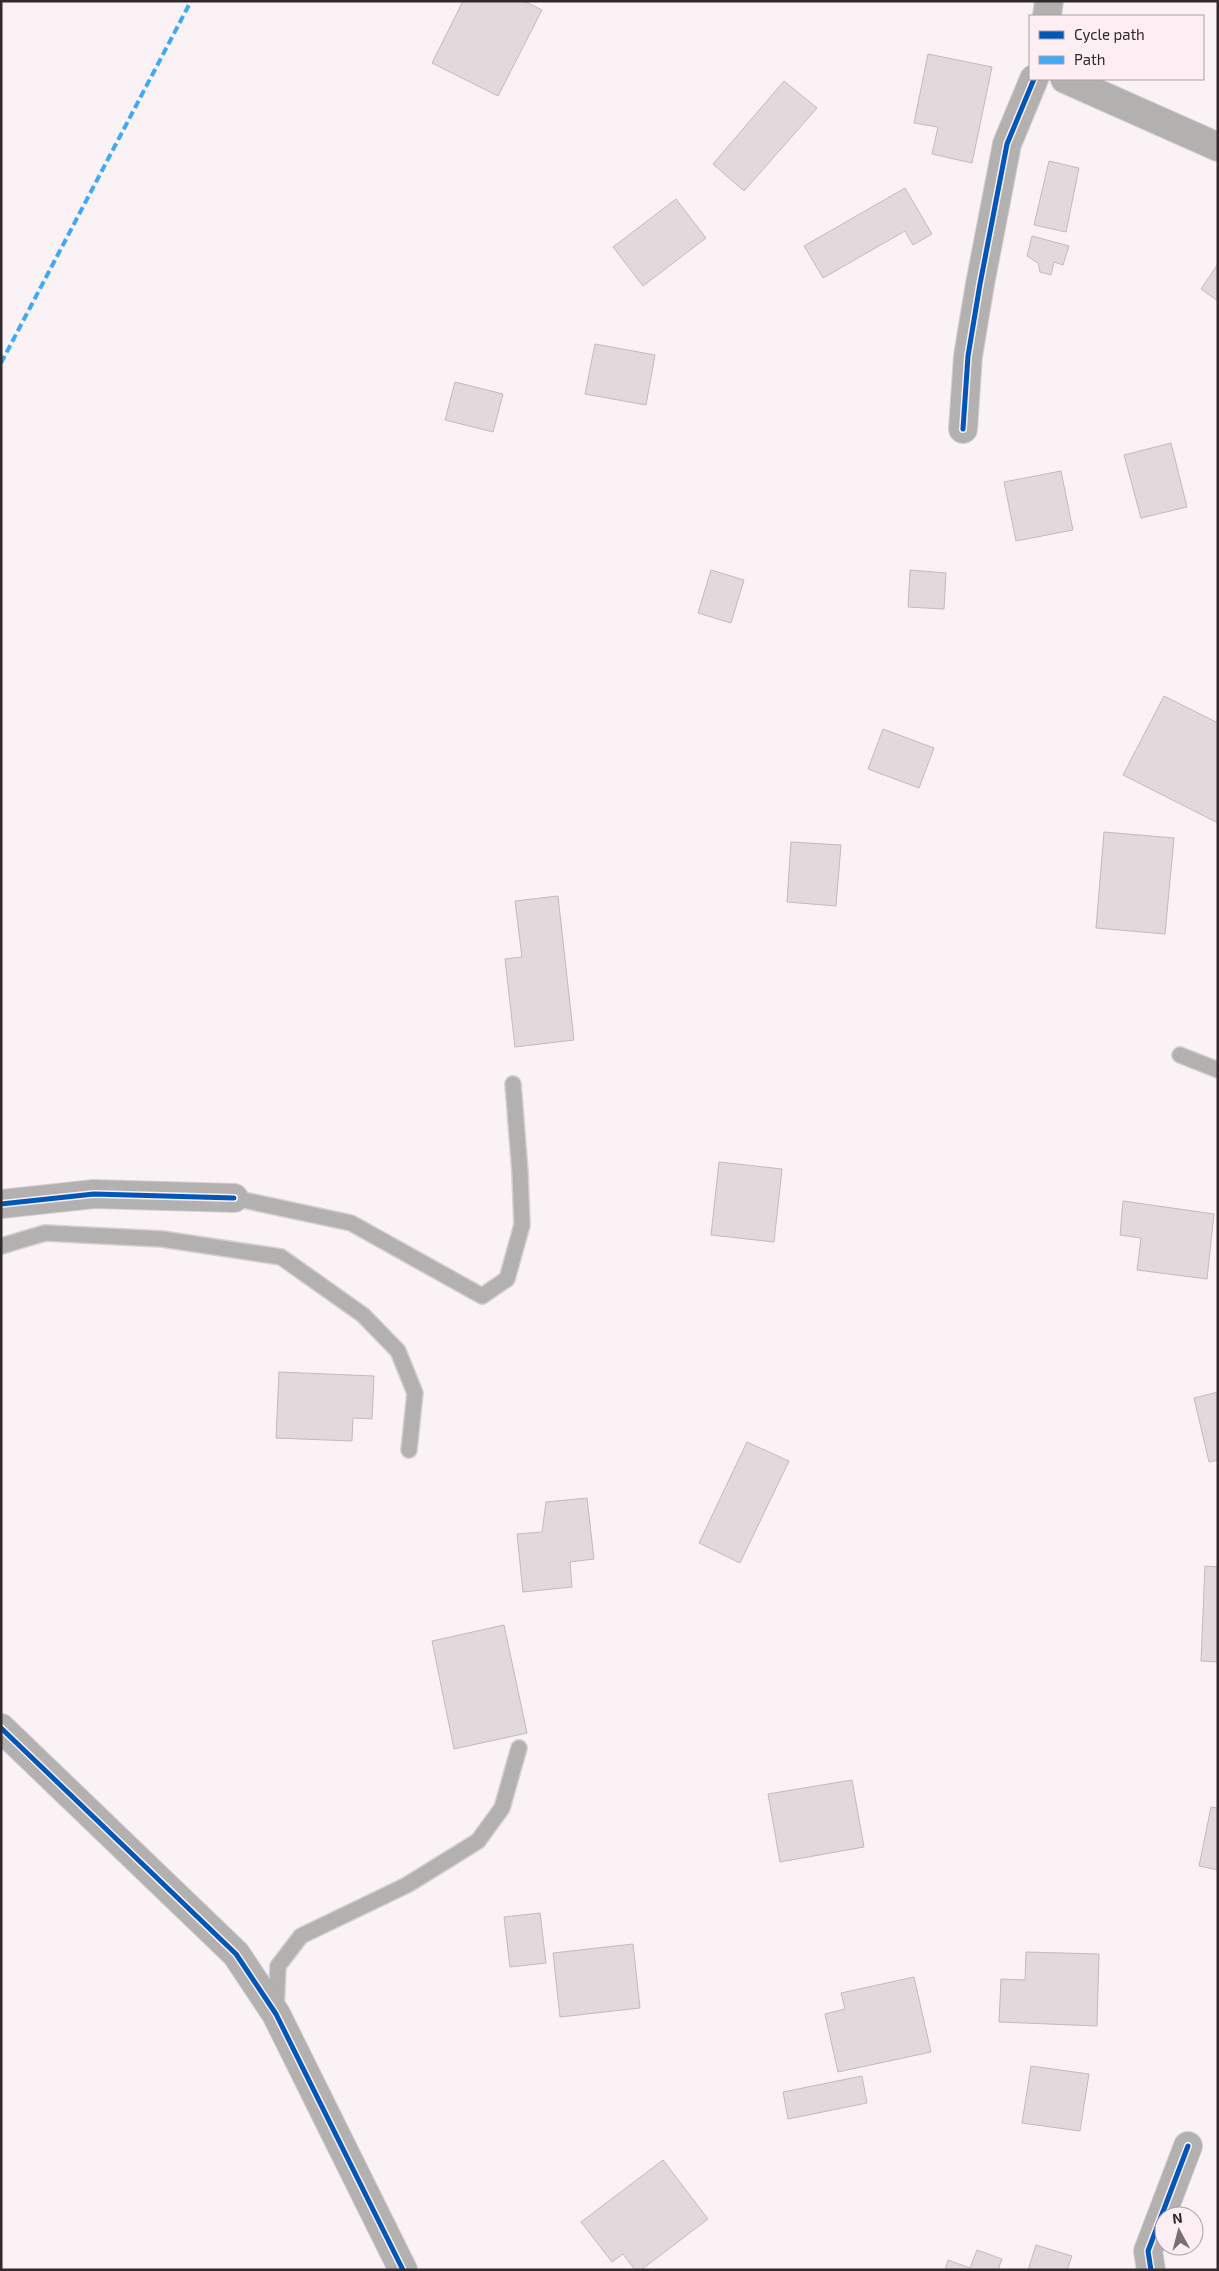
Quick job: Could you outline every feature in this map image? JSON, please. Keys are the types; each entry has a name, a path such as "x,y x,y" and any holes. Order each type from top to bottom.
{"street":[{"path":"1047,15 1049,1"},
{"path":"963,429 968,356 1005,154 1034,80"},
{"path":"1067,80 1218,147"},
{"path":"1,1204 94,1194 234,1198"},
{"path":"1,1728 236,1954 276,2014 403,2270"},
{"path":"1151,2270 1148,2251 1188,2146"}],"lane":[{"path":"1180,1054 1218,1070"},
{"path":"234,1198 350,1223 482,1296 508,1279 522,1224 513,1084"},
{"path":"1,1246 45,1232 162,1238 281,1257 363,1315 398,1351 415,1393 409,1450"},
{"path":"276,2014 278,1966 301,1936 407,1885 478,1841 502,1808 520,1748"}],"building":[{"path":"463,1 524,1 542,10 498,96 432,63"},
{"path":"928,54 992,67 972,163 932,154 938,127 914,123"},
{"path":"784,81 817,108 744,191 713,164"},
{"path":"1049,161 1079,168 1066,232 1034,225"},
{"path":"905,188 932,234 913,245 905,231 823,278 804,246"},
{"path":"676,199 706,238 643,286 613,247"},
{"path":"1032,236 1069,246 1063,265 1054,262 1051,275 1040,272 1038,263 1027,256"},
{"path":"1218,264 1218,301 1201,289"},
{"path":"595,344 655,355 646,405 585,394"},
{"path":"455,382 503,394 493,432 445,420"},
{"path":"1171,443 1187,507 1141,518 1124,455"},
{"path":"1061,471 1073,530 1016,541 1004,482"},
{"path":"711,570 744,580 731,623 698,613"},
{"path":"910,570 946,573 944,609 908,607"},
{"path":"1164,696 1218,723 1218,823 1123,775"},
{"path":"883,729 934,748 919,788 868,769"},
{"path":"1104,832 1174,838 1165,934 1096,928"},
{"path":"791,842 841,845 836,906 787,902"},
{"path":"558,896 574,1040 515,1047 505,959 522,957 515,901"},
{"path":"719,1162 782,1169 774,1242 711,1235"},
{"path":"1123,1201 1214,1214 1207,1279 1137,1270 1141,1238 1120,1235"},
{"path":"279,1372 374,1376 372,1419 353,1418 352,1441 276,1438"},
{"path":"1218,1392 1218,1460 1209,1462 1194,1398"},
{"path":"747,1442 789,1461 740,1563 699,1543"},
{"path":"587,1498 594,1559 570,1562 572,1587 523,1592 517,1534 542,1532 546,1502"},
{"path":"1205,1566 1218,1567 1218,1662 1201,1661"},
{"path":"504,1625 527,1733 454,1749 432,1641"},
{"path":"852,1780 864,1847 780,1862 768,1794"},
{"path":"1211,1807 1218,1808 1218,1870 1199,1866"},
{"path":"540,1913 546,1963 510,1967 504,1917"},
{"path":"633,1944 640,2008 560,2017 553,1953"},
{"path":"1026,1952 1099,1954 1097,2026 999,2022 1001,1979 1025,1980"},
{"path":"914,1977 931,2052 838,2072 825,2014 845,2009 841,1993"},
{"path":"1031,2066 1089,2074 1080,2131 1022,2123"},
{"path":"862,2076 867,2103 788,2119 783,2092"},
{"path":"663,2160 708,2219 641,2270 635,2270 623,2254 612,2262 581,2222"},
{"path":"1036,2245 1072,2256 1067,2270 1028,2270"},
{"path":"977,2250 1002,2259 998,2270 945,2270 948,2260 970,2268"}],"marked path":[{"path":"1,363 191,1"}],"cycle path":[{"path":"963,429 968,356 1007,144 1034,80"},
{"path":"1,1204 94,1194 234,1198"},
{"path":"1,1728 236,1954 276,2014 403,2270"},
{"path":"1151,2270 1148,2251 1188,2146"}]}
